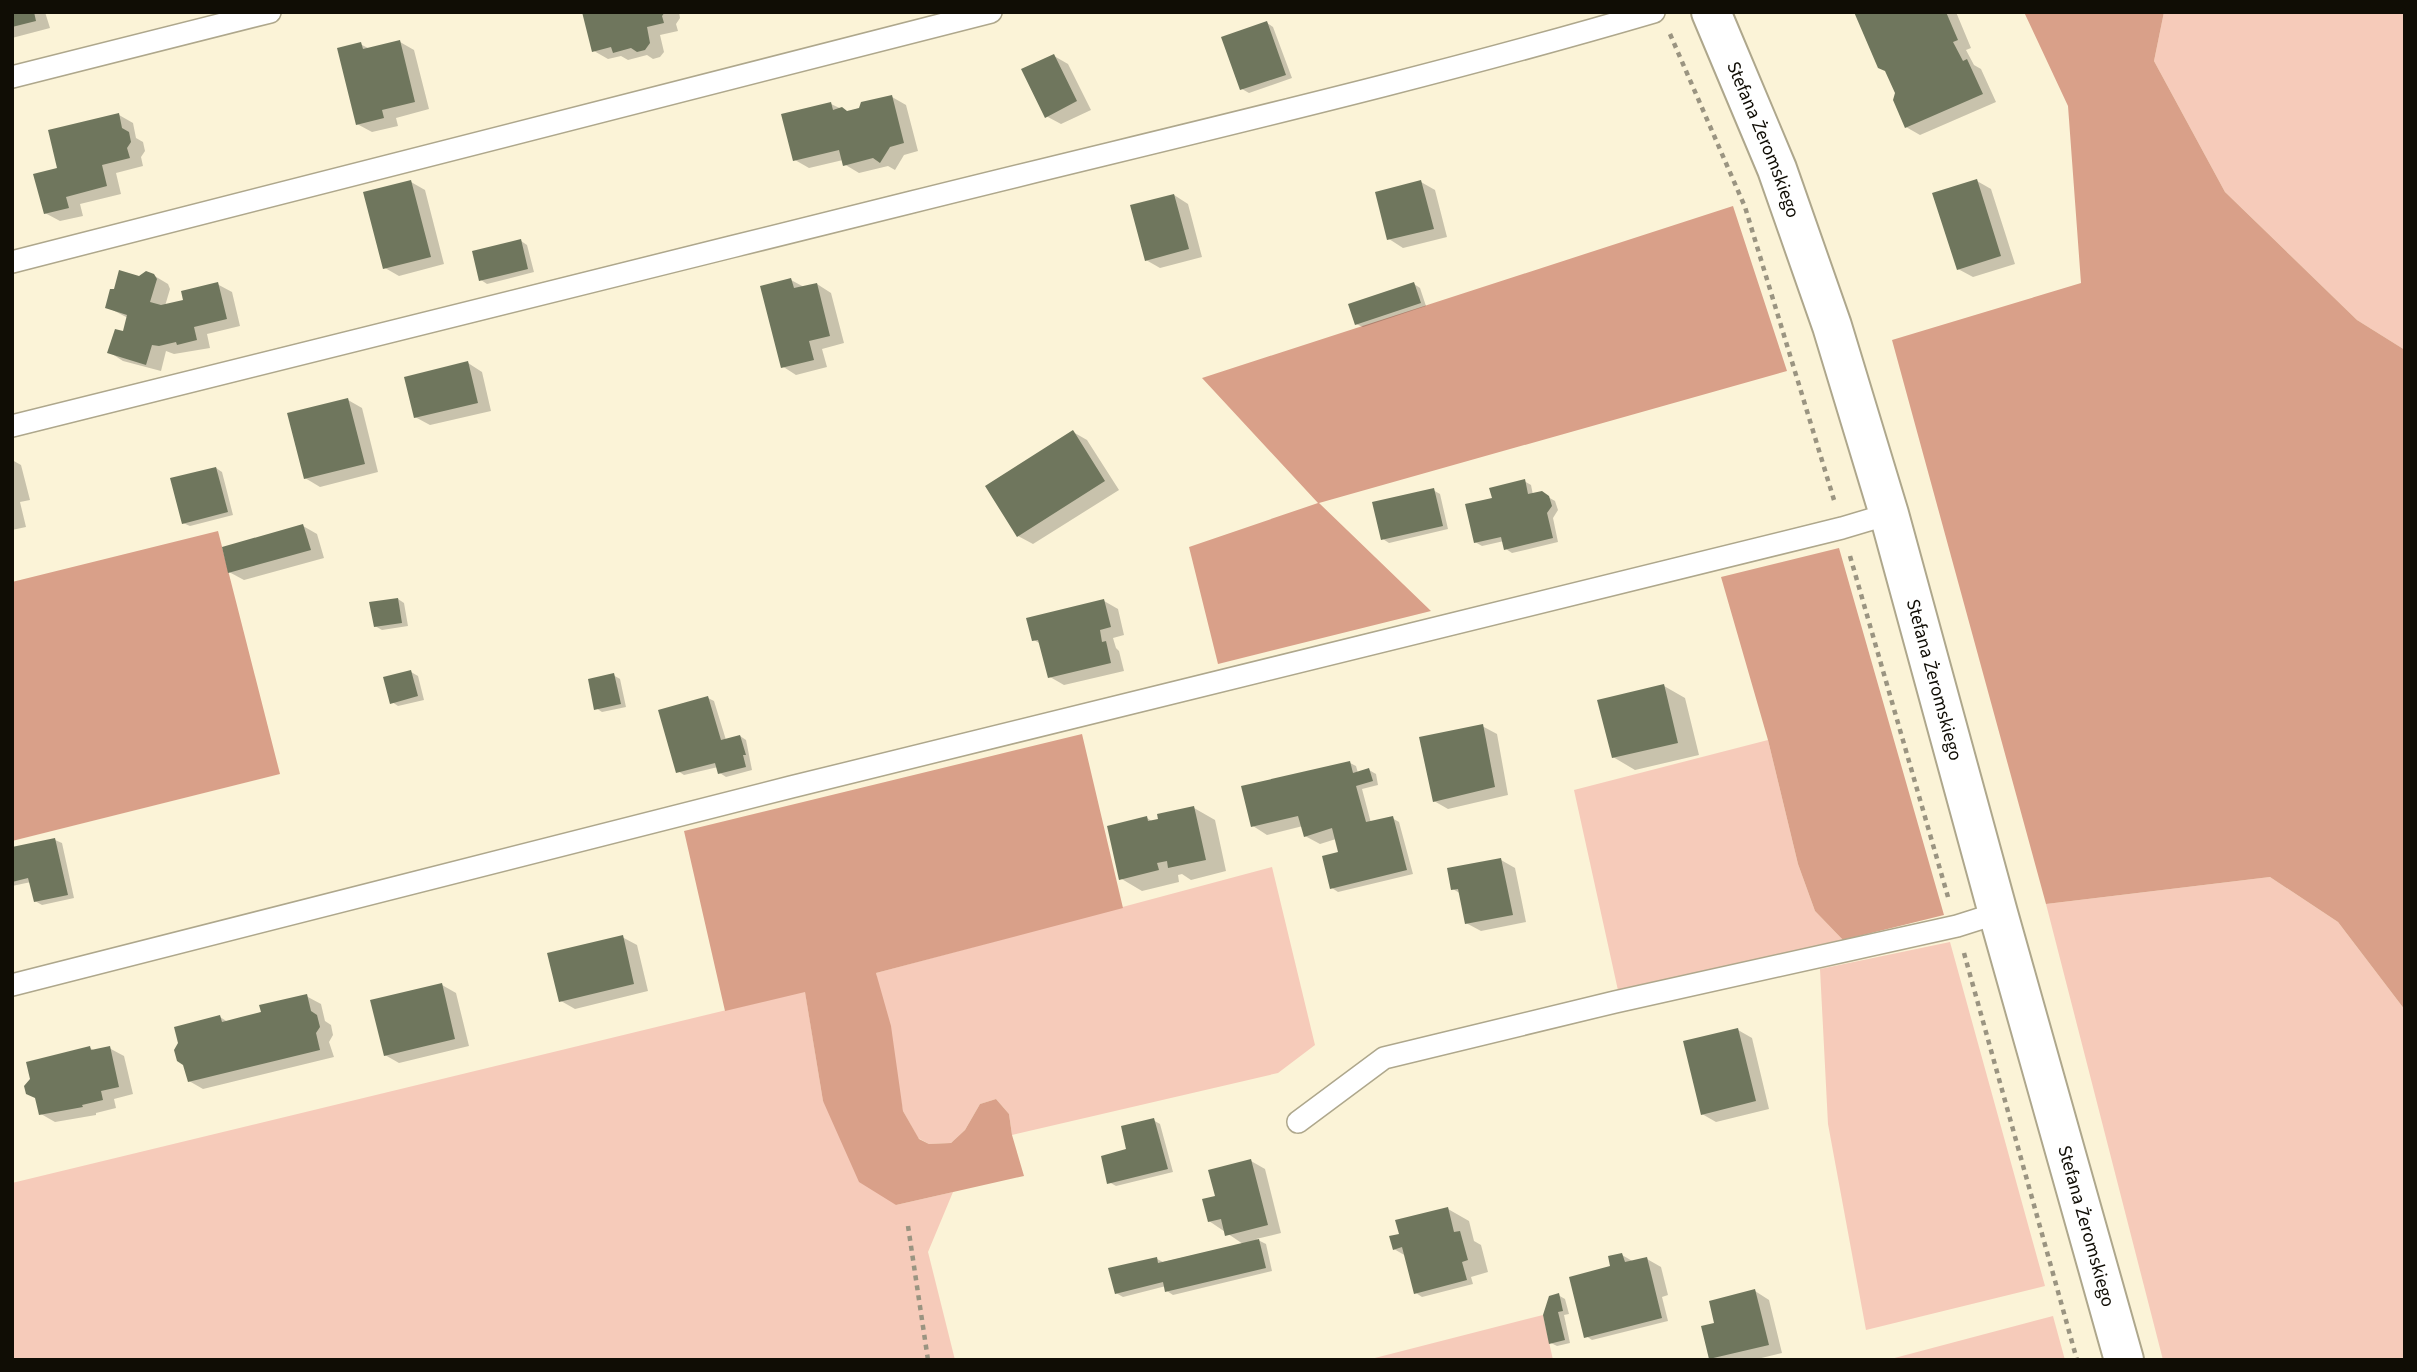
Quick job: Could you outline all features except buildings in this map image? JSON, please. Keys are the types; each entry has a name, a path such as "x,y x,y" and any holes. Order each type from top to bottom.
{"main road":[{"name":"Stefana Żeromskiego","path":"1711,12 1777,169 1806,249 1889,514 2124,1360"}],"lane":[{"path":"12,77 270,12"},
{"path":"12,262 991,12"},
{"path":"12,426 1660,19"},
{"path":"12,985 792,787 1842,528 1889,514"},
{"path":"1298,1122 1384,1058 1998,914"}],"path":[{"path":"1660,19 1745,207 1842,528 2077,1360"},
{"path":"908,1226 928,1360"}],"shaded area":[{"path":"2024,12 2164,12 2154,61 2225,192 2357,320 2405,350 2405,1010 2338,922 2270,877 2046,904 1892,340 2081,283 2068,106"},
{"path":"2164,12 2405,12 2405,350 2357,320 2225,192 2154,61"},
{"path":"1733,206 1787,371 1319,503 1431,611 1218,664 1189,547 1318,503 1202,378"},
{"path":"218,531 280,774 12,841 12,582"},
{"path":"1839,548 1944,915 1843,940 1815,911 1798,864 1768,740 1721,577"},
{"path":"1082,734 1123,908 876,973 891,1026 903,1111 919,1139 929,1144 951,1143 965,1130 980,1104 996,1099 1009,1114 1024,1176 896,1205 859,1182 823,1101 805,992 725,1011 684,831"},
{"path":"1768,740 1798,864 1815,911 1843,940 1619,995 1574,790"},
{"path":"1272,867 1315,1045 1278,1073 1012,1135 1009,1114 996,1099 980,1104 965,1130 951,1143 929,1144 918,1138 903,1111 876,973"},
{"path":"2270,877 2338,922 2405,1010 2405,1360 2163,1360 2046,904"},
{"path":"1950,942 2045,1286 1866,1330 1828,1124 1820,969"},
{"path":"805,991 823,1101 896,1205 953,1192 928,1252 955,1360 12,1360 12,1183"},
{"path":"1543,1315 1553,1360 1367,1360"},
{"path":"2053,1316 2065,1360 1887,1360"}]}
